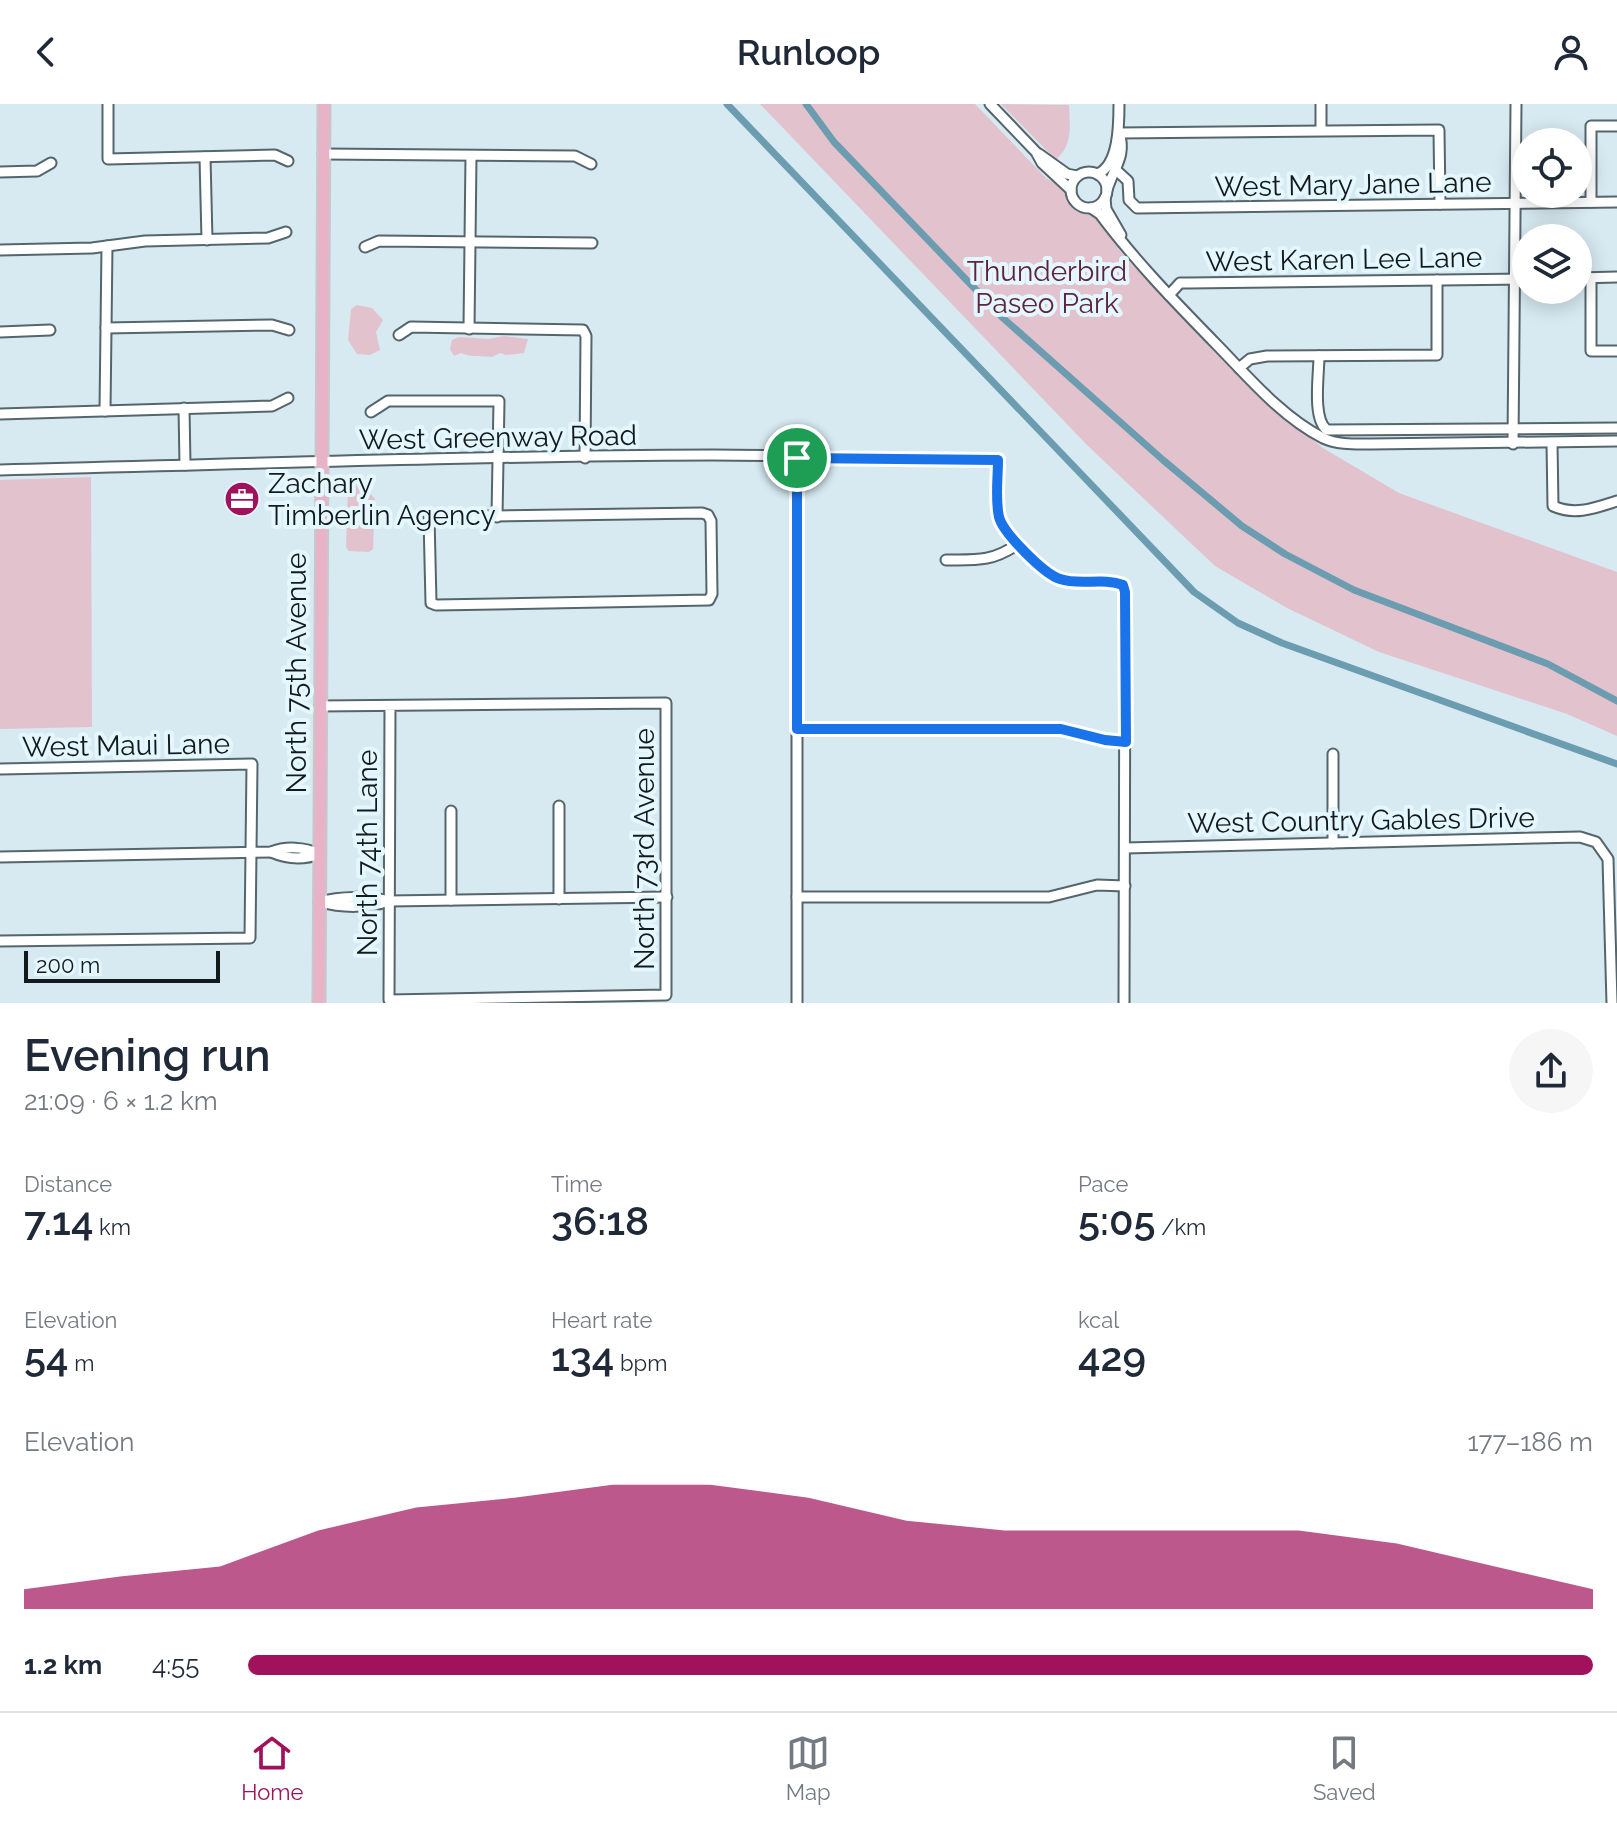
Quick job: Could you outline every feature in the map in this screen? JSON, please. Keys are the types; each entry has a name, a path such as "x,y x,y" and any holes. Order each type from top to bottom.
{"main road":[{"name":"North 75th Avenue","path":"319,1003 324,104"}],"street":[{"path":"108,104 108,159 275,155 288,161"},
{"path":"990,104 1036,152 1067,174 1077,176 1087,172 1097,174 1104,181 1106,209 1125,245"},
{"path":"1091,208 1099,205 1116,170 1122,144 1119,104"},
{"path":"1321,104 1321,130"},
{"path":"1516,104 1516,128"},
{"path":"1591,128 1617,126"},
{"path":"1119,133 1439,130 1440,204"},
{"path":"1097,174 1109,166 1119,133"},
{"path":"1036,152 1042,163 1071,190"},
{"path":"323,154 575,156 591,164"},
{"path":"469,329 471,156"},
{"path":"205,157 207,240"},
{"path":"0,172 37,171 51,163"},
{"name":"West Mary Jane Lane","path":"1116,170 1128,181 1131,206 1137,208 1512,203"},
{"path":"1077,176 1071,190 1079,205 1100,214 1169,295 1271,399 1324,438 1350,444 1617,441"},
{"name":"West Mary Jane Lane","path":"1592,202 1617,202"},
{"path":"0,250 107,246 145,241 268,238 286,232"},
{"path":"365,247 379,241 592,243"},
{"path":"105,411 107,246"},
{"path":"1592,278 1617,277"},
{"name":"West Karen Lee Lane","path":"1169,295 1180,283 1512,279"},
{"path":"1239,368 1256,357 1437,355 1437,280"},
{"path":"1513,444 1514,304"},
{"path":"1591,304 1591,351 1617,351"},
{"path":"106,328 272,325 289,330"},
{"path":"399,335 411,327 583,330 586,336 585,458"},
{"path":"0,332 50,330"},
{"path":"1319,356 1318,417 1322,427 1333,431 1617,428"},
{"path":"0,414 272,406 288,398"},
{"path":"371,412 388,401 499,401 497,517"},
{"path":"184,408 185,465"},
{"path":"1552,443 1553,506 1579,511 1617,501"},
{"name":"West Greenway Road","path":"0,470 716,455 998,460 999,518 1018,544"},
{"path":"797,458 797,1003"},
{"path":"708,515 712,535 712,594 709,600 431,603 429,517 497,517 708,515"},
{"path":"946,560 988,560 1003,555 1018,544 1051,575 1060,579 1111,581 1123,585 1126,742 1124,1003"},
{"name":"North 73rd Avenue","path":"389,1000 666,995 667,897 666,703 390,706"},
{"path":"320,706 390,706"},
{"name":"North 74th Lane","path":"389,1000 390,706"},
{"path":"797,729 1061,729 1126,742"},
{"path":"1333,754 1333,843"},
{"name":"West Maui Lane","path":"0,769 252,764 251,852"},
{"path":"559,806 559,899"},
{"path":"451,811 451,900"},
{"name":"West Country Gables Drive","path":"1125,848 1580,837 1596,842 1608,859 1612,1003"},
{"path":"0,857 271,852 280,848 308,849 320,854"},
{"path":"0,941 250,938 251,852"},
{"path":"797,897 1049,897 1097,885 1125,886"},
{"path":"319,902 335,898 389,901 667,897"}],"green space":[{"name":"Thunderbird Paseo Park","path":"760,104 975,104 1046,178 1064,189 1075,209 1096,217 1124,256 1234,372 1323,448 1399,493 1617,572 1617,736 1567,714 1379,652 1287,608 1215,566 1087,445"},
{"path":"1001,104 1069,105 1068,141 1056,160"},
{"path":"357,305 372,308 383,320 376,332 380,350 370,355 357,354 348,340 351,309"},
{"path":"504,336 528,339 524,353 500,353 492,357 461,353 454,356 450,349 452,340 459,337 489,339"},
{"path":"91,477 92,727 0,729 0,480"},
{"path":"353,483 362,484 375,499 373,549 369,552 349,551 346,547 348,489"}],"waterway":[{"path":"727,104 1194,592 1238,623 1282,643 1617,764"},
{"path":"806,104 834,142 1003,318 1242,526 1285,554 1354,590 1548,664 1617,701"}],"place":[{"name":"Zachary Timberlin Agency","path":"242,499"}],"route":[{"path":"797,458 998,460 999,518 1004,528 1033,559 1060,579 1111,581 1123,585 1126,742 1061,729 797,729 797,458"}]}
